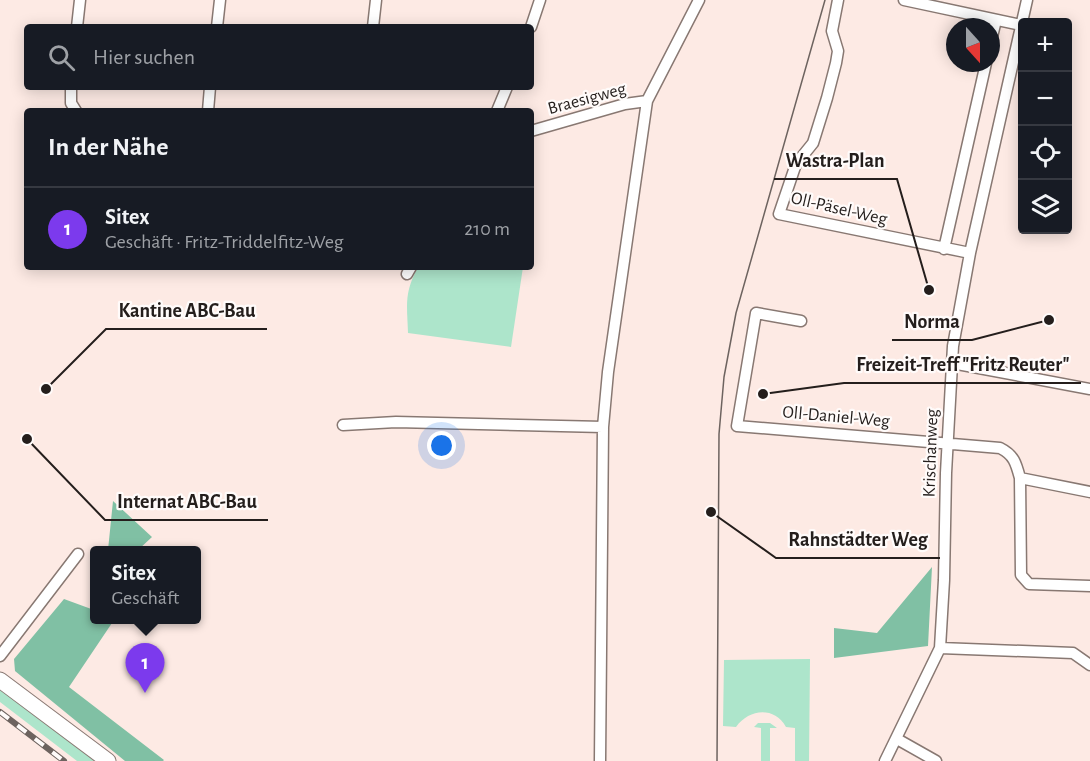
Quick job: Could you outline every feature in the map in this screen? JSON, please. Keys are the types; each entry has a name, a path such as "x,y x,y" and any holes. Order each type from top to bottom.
{"street":[{"path":"77,24 80,0"},
{"path":"217,24 220,0"},
{"path":"373,24 376,0"},
{"path":"532,24 540,0"},
{"name":"Braesigweg","path":"534,130 625,104 647,101 699,0"},
{"name":"Oll-Päsel-Weg","path":"838,0 832,31 838,51 827,98 813,143 796,164 780,214 970,254"},
{"path":"904,0 987,18"},
{"name":"Krischanweg","path":"1023,18 1026,0"},
{"path":"1000,22 1018,30"},
{"name":"Krischanweg","path":"885,761 940,648 953,346 970,254 1018,44"},
{"path":"944,249 984,72"},
{"path":"71,90 71,103 74,108"},
{"path":"208,108 210,90"},
{"path":"498,108 506,90"},
{"path":"600,761 603,427 608,372 647,101"},
{"name":"Oll-Daniel-Weg","path":"801,321 756,313 737,426 1000,448 1016,461 1020,478"},
{"path":"951,363 1090,390"},
{"path":"343,425 396,422 603,427"},
{"path":"1090,492 1020,478 1021,575 1029,584 1090,586"},
{"path":"0,656 78,554"},
{"path":"940,648 1073,652 1090,665"},
{"path":"0,680 108,761"},
{"path":"897,739 936,761"}],"green space":[{"path":"417,270 523,270 511,347 408,333 408,292"},
{"path":"113,501 152,537 142,546 108,546"},
{"path":"932,567 928,646 834,658 834,628 877,633"},
{"path":"64,599 90,609 90,624 111,624 69,687 164,760 125,761 15,671 14,659"},
{"path":"810,659 809,761 795,761 795,728 786,727 781,720 768,713 761,712 748,716 736,727 723,726 724,660"},
{"path":"0,690 99,761 77,761 0,702"},
{"path":"758,723 770,723 777,728 770,728 770,761 761,761 761,728 754,727"}],"tram line":[{"path":"717,761 719,434 724,377 736,313 825,0"}],"railway":[{"path":"0,712 64,761"}],"place":[{"name":"Wastra-Plan","path":"929,290"},
{"name":"Norma","path":"1049,320"},
{"name":"Kantine ABC-Bau","path":"46,389"},
{"name":"Freizeit-Treff \"Fritz Reuter\"","path":"763,394"},
{"name":"Internat ABC-Bau","path":"27,439"},
{"name":"Rahnstädter Weg","path":"711,512"},
{"name":"Sitex","path":"145,693"}]}
